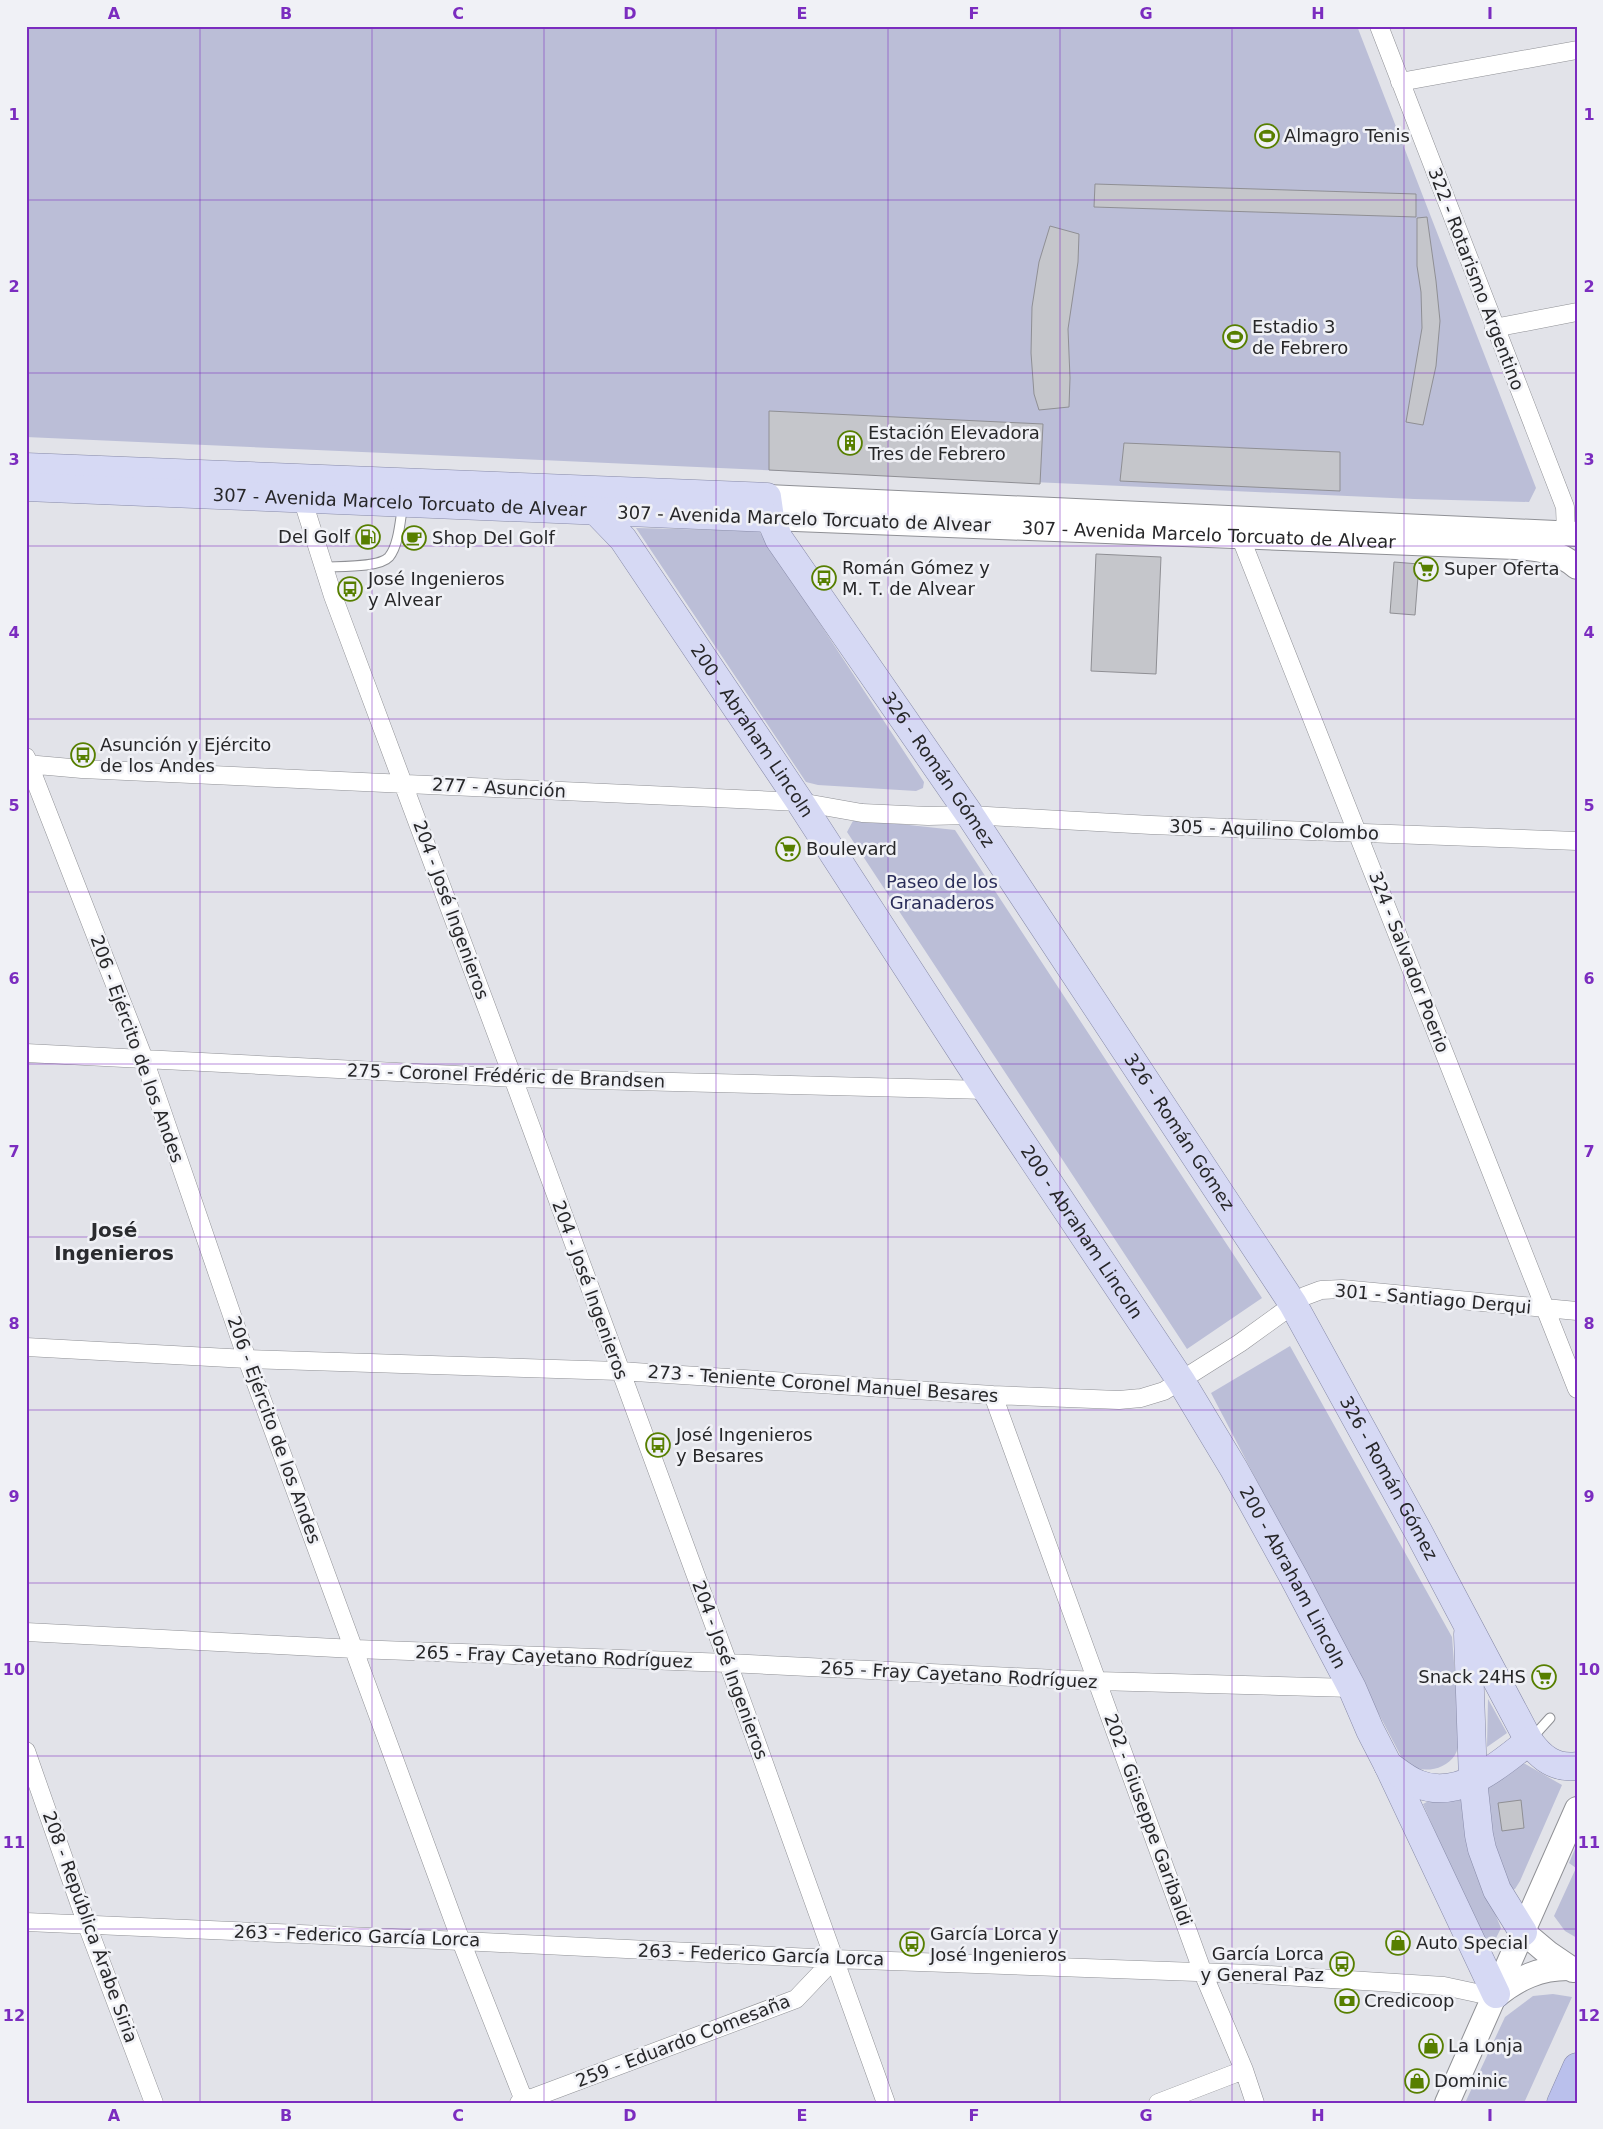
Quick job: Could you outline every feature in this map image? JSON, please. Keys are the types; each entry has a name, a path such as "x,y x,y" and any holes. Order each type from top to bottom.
{"highway":[{"path":"1561,2103 1577,2067"}],"main road":[{"name":"307 - Avenida Marcelo Torcuato de Alvear","path":"26,466 303,487 768,507 1572,533"},
{"name":"307 - Avenida Marcelo Torcuato de Alvear","path":"26,486 303,487 404,502 596,512 768,507 1240,536 1541,549 1566,558 1577,566"},
{"name":"326 - Román Gómez","path":"768,507 780,539 970,816 1293,1304 1419,1534 1529,1741 1539,1754 1550,1762 1564,1766 1577,1766"},
{"name":"200 - Abraham Lincoln","path":"596,512 622,539 800,802 987,1090 1181,1381 1234,1469 1352,1688 1496,1996"},
{"path":"1467,1627 1473,1780 1479,1834 1484,1857 1504,1903 1523,1932 1548,1953 1573,1970"},
{"path":"1388,1765 1418,1785 1435,1788 1454,1786 1473,1780 1496,1767 1529,1741"},
{"path":"1447,2103 1496,1996 1577,1809"},
{"path":"1496,1996 1522,1977 1545,1970 1573,1970"}],"street":[{"name":"322 - Rotarismo Argentino","path":"1379,26 1564,507 1572,533"},
{"path":"1400,82 1577,50"},
{"path":"1494,328 1577,312"},
{"name":"204 - José Ingenieros","path":"303,487 332,596 513,1078 728,1664 886,2103"},
{"name":"324 - Salvador Poerio","path":"1240,536 1359,833 1577,1389"},
{"name":"277 - Asunción","path":"27,762 82,769 800,802 862,813 970,816"},
{"name":"206 - Ejército de los Andes","path":"27,762 144,1059 247,1360 461,1941 523,2102"},
{"name":"305 - Aquilino Colombo","path":"970,816 1577,841"},
{"name":"275 - Coronel Frédéric de Brandsen","path":"26,1053 513,1078 987,1090"},
{"name":"301 - Santiago Derqui","path":"1293,1304 1304,1296 1321,1290 1342,1289 1577,1311"},
{"name":"273 - Teniente Coronel Manuel Besares","path":"26,1347 247,1360 619,1371 993,1395 1119,1400 1142,1398 1164,1391 1240,1343 1293,1304"},
{"name":"202 - Giuseppe Garibaldi","path":"993,1395 1203,1973 1244,2070 1255,2103"},
{"name":"265 - Fray Cayetano Rodríguez","path":"26,1632 355,1649 728,1664 1097,1682 1352,1688"},
{"name":"208 - República Árabe Siria","path":"26,1751 87,1925 154,2103"},
{"name":"263 - Federico García Lorca","path":"26,1922 834,1959 910,1960 1203,1973 1444,1986 1496,1996"},
{"name":"259 - Eduardo Comesaña","path":"523,2102 796,1999 834,1959"},
{"path":"1158,2103 1244,2070"}],"lane":[{"path":"324,567 378,564 388,558 394,549 404,502"},
{"path":"1529,1741 1550,1718"}],"green space":[{"path":"26,26 1357,26 1536,488 1529,502 1414,499 26,437"},
{"path":"636,528 759,531 924,782 923,788 916,791 818,785 806,782"},
{"name":"Paseo de los Granaderos","path":"854,819 955,830 1262,1298 1187,1349 847,832"},
{"path":"1290,1346 1452,1637 1460,1740 1455,1755 1445,1765 1438,1768 1425,1770 1405,1764 1211,1393"},
{"path":"1488,1699 1507,1733 1487,1747"},
{"path":"1520,1761 1562,1785 1520,1881 1515,1889 1511,1890 1491,1832 1483,1781"},
{"path":"1461,1784 1473,1861 1501,1928 1495,1940 1486,1948 1423,1804"},
{"path":"1577,1844 1577,1938 1565,1931 1554,1916 1576,1868 1569,1863"},
{"path":"1553,1994 1572,1997 1524,2103 1465,2103 1505,2017 1533,1996"}],"building":[{"path":"1095,184 1416,194 1416,217 1094,207"},
{"path":"1427,217 1440,321 1436,366 1423,425 1406,422 1422,328 1421,292 1417,266 1417,218"},
{"path":"1050,226 1079,234 1078,262 1068,329 1069,407 1039,410 1034,394 1031,353 1032,307 1039,262"},
{"path":"769,411 1043,424 1040,484 769,470"},
{"path":"1124,443 1340,452 1340,491 1120,481"},
{"path":"1096,554 1161,557 1156,674 1091,671"},
{"path":"1394,562 1419,564 1415,615 1390,613"},
{"path":"1521,1800 1524,1828 1502,1831 1498,1803"}],"place":[{"name":"Almagro Tenis","path":"1267,136"},
{"name":"Estadio 3 de Febrero","path":"1235,337"},
{"name":"Estación Elevadora Tres de Febrero","path":"850,443"},
{"name":"Del Golf","path":"368,537"},
{"name":"Shop Del Golf","path":"414,538"},
{"name":"Super Oferta","path":"1426,569"},
{"name":"Román Gómez y M. T. de Alvear","path":"824,578"},
{"name":"José Ingenieros y Alvear","path":"350,589"},
{"name":"Asunción y Ejército de los Andes","path":"83,755"},
{"name":"Boulevard","path":"788,849"},
{"name":"José Ingenieros y Besares","path":"658,1445"},
{"name":"Snack 24HS","path":"1544,1677"},
{"name":"Auto Special","path":"1398,1943"},
{"name":"García Lorca y José Ingenieros","path":"912,1944"},
{"name":"García Lorca y General Paz","path":"1342,1964"},
{"name":"Credicoop","path":"1347,2001"},
{"name":"La Lonja","path":"1431,2046"},
{"name":"Dominic","path":"1417,2081"}],"district":[{"name":"José Ingenieros","path":"114,1242"}]}
